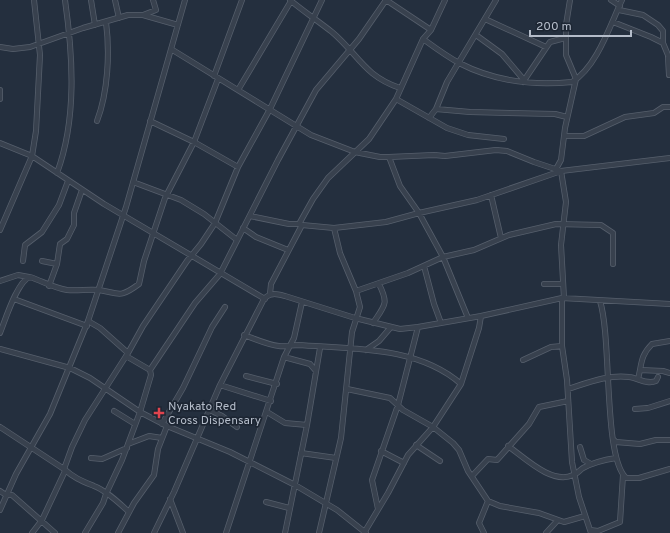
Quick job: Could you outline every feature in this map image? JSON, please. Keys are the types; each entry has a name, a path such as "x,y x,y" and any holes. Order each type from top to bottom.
{"street":[{"path":"0,230 32,156 38,111 39,44 34,0"},
{"path":"57,173 64,148 70,105 71,72 69,33 65,0"},
{"path":"91,0 95,25"},
{"path":"115,0 118,18"},
{"path":"0,47 22,48 39,44 118,18 143,15 156,10 153,0"},
{"path":"0,510 6,495 44,428 87,324 123,216 185,0"},
{"path":"0,281 18,275 30,277 49,286 68,290 99,290 120,294 129,291 139,284 144,261 167,194 194,142 242,0"},
{"path":"32,533 42,520 64,470 78,433 148,317 215,223 238,167 270,109 322,0"},
{"path":"85,533 103,503 128,446 151,375 150,370 195,303 220,274 316,90 350,50 386,0 431,30"},
{"path":"154,533 220,385 244,335 265,299 270,294 271,284 313,199 328,178 369,139 396,99 422,39 431,30 445,0"},
{"path":"429,118 436,109 447,82 476,35 495,0"},
{"path":"570,0 565,38 567,59 576,79 567,117 559,170 566,202 561,245 563,298 562,346 568,389 572,462 578,497 591,531 598,531 620,522 623,475 616,458 613,439 609,406 609,377 603,310 600,301"},
{"path":"610,0 619,8 643,15 654,22 663,31 662,43 669,58 669,75"},
{"path":"422,39 459,63 498,78 523,81 570,82 576,79 589,66 613,22 622,0"},
{"path":"238,90 248,76 290,1 332,32 371,74 385,83 400,88"},
{"path":"143,15 178,25"},
{"path":"485,19 546,47"},
{"path":"97,121 102,107 105,90 108,36 106,22"},
{"path":"613,22 662,43"},
{"path":"476,35 502,54 523,81"},
{"path":"523,81 546,47 552,41 565,38"},
{"path":"170,49 311,135 355,152 380,157 389,157 445,156 496,150 507,151 559,170"},
{"path":"0,90 0,99"},
{"path":"396,99 447,128 468,135 504,139"},
{"path":"564,136 584,136 625,118 654,113 663,107 670,107"},
{"path":"436,109 470,112 548,114 567,117"},
{"path":"150,122 194,142 238,167"},
{"path":"0,143 32,156 123,216 265,299"},
{"path":"389,157 400,186 418,213 443,257 468,318"},
{"path":"250,216 289,224 334,228 386,222 491,195 559,170 622,165 670,158"},
{"path":"23,261 25,245 42,232 59,206 68,181"},
{"path":"133,182 167,194 192,206 237,240"},
{"path":"49,286 57,264 60,244 67,238 74,225 74,213 82,190"},
{"path":"491,195 501,238"},
{"path":"356,291 379,284 443,257 464,253 514,234 563,223 603,225 611,231 613,233 613,264"},
{"path":"244,228 256,237 288,250"},
{"path":"319,533 336,458 347,389 350,349 355,318 360,307 356,291 340,253 334,228"},
{"path":"42,261 57,264"},
{"path":"424,266 434,304 442,323"},
{"path":"0,333 23,281 30,277"},
{"path":"373,323 386,302 386,297 379,284"},
{"path":"544,284 562,284"},
{"path":"270,294 280,295 355,318 391,327 418,327 442,323 563,298 670,304"},
{"path":"14,299 100,328 127,354 150,370"},
{"path":"226,533 249,462 277,384 284,357 291,346 302,302"},
{"path":"162,424 183,388 212,327 225,307"},
{"path":"0,349 70,368 90,378 140,412 162,424 197,437 295,485 351,519 365,533 404,463 416,445 433,427 461,384 479,328 481,316"},
{"path":"365,350 379,341 391,327"},
{"path":"378,510 372,482 381,451 398,405 418,327"},
{"path":"244,335 278,346 365,350 411,358 439,368 461,384"},
{"path":"638,379 642,356 651,344 670,341"},
{"path":"523,360 550,347 562,346"},
{"path":"284,533 307,425 320,348"},
{"path":"284,357 310,364 316,370"},
{"path":"640,370 663,371 670,373"},
{"path":"246,376 277,384"},
{"path":"568,389 609,377 638,379 650,383 658,377"},
{"path":"220,385 271,401"},
{"path":"347,389 384,396 433,427 456,446 463,463 488,501 500,506 539,513 557,521 569,521 585,516"},
{"path":"472,476 489,458 497,460 529,424 539,407 568,401"},
{"path":"635,409 670,402"},
{"path":"210,410 222,416 237,427"},
{"path":"114,411 135,424"},
{"path":"267,412 285,423 307,425"},
{"path":"118,533 129,512 154,475 158,449 167,426"},
{"path":"0,427 24,444 32,447 51,462 84,484 95,486 129,512"},
{"path":"91,458 102,459 149,436 162,438"},
{"path":"613,439 616,442 639,444 656,440 670,440"},
{"path":"416,445 440,461"},
{"path":"508,446 555,477 563,478 575,475 591,464 616,458"},
{"path":"580,446 584,460 591,464"},
{"path":"381,451 404,463"},
{"path":"301,453 336,458"},
{"path":"623,475 627,478 639,478 670,468"},
{"path":"0,491 6,495 12,495 55,533"},
{"path":"170,499 183,533"},
{"path":"484,533 479,523 488,501"},
{"path":"266,502 289,508"},
{"path":"546,533 557,521"}],"place":[{"name":"Nyakato Red Cross Dispensary","path":"159,413"}]}
